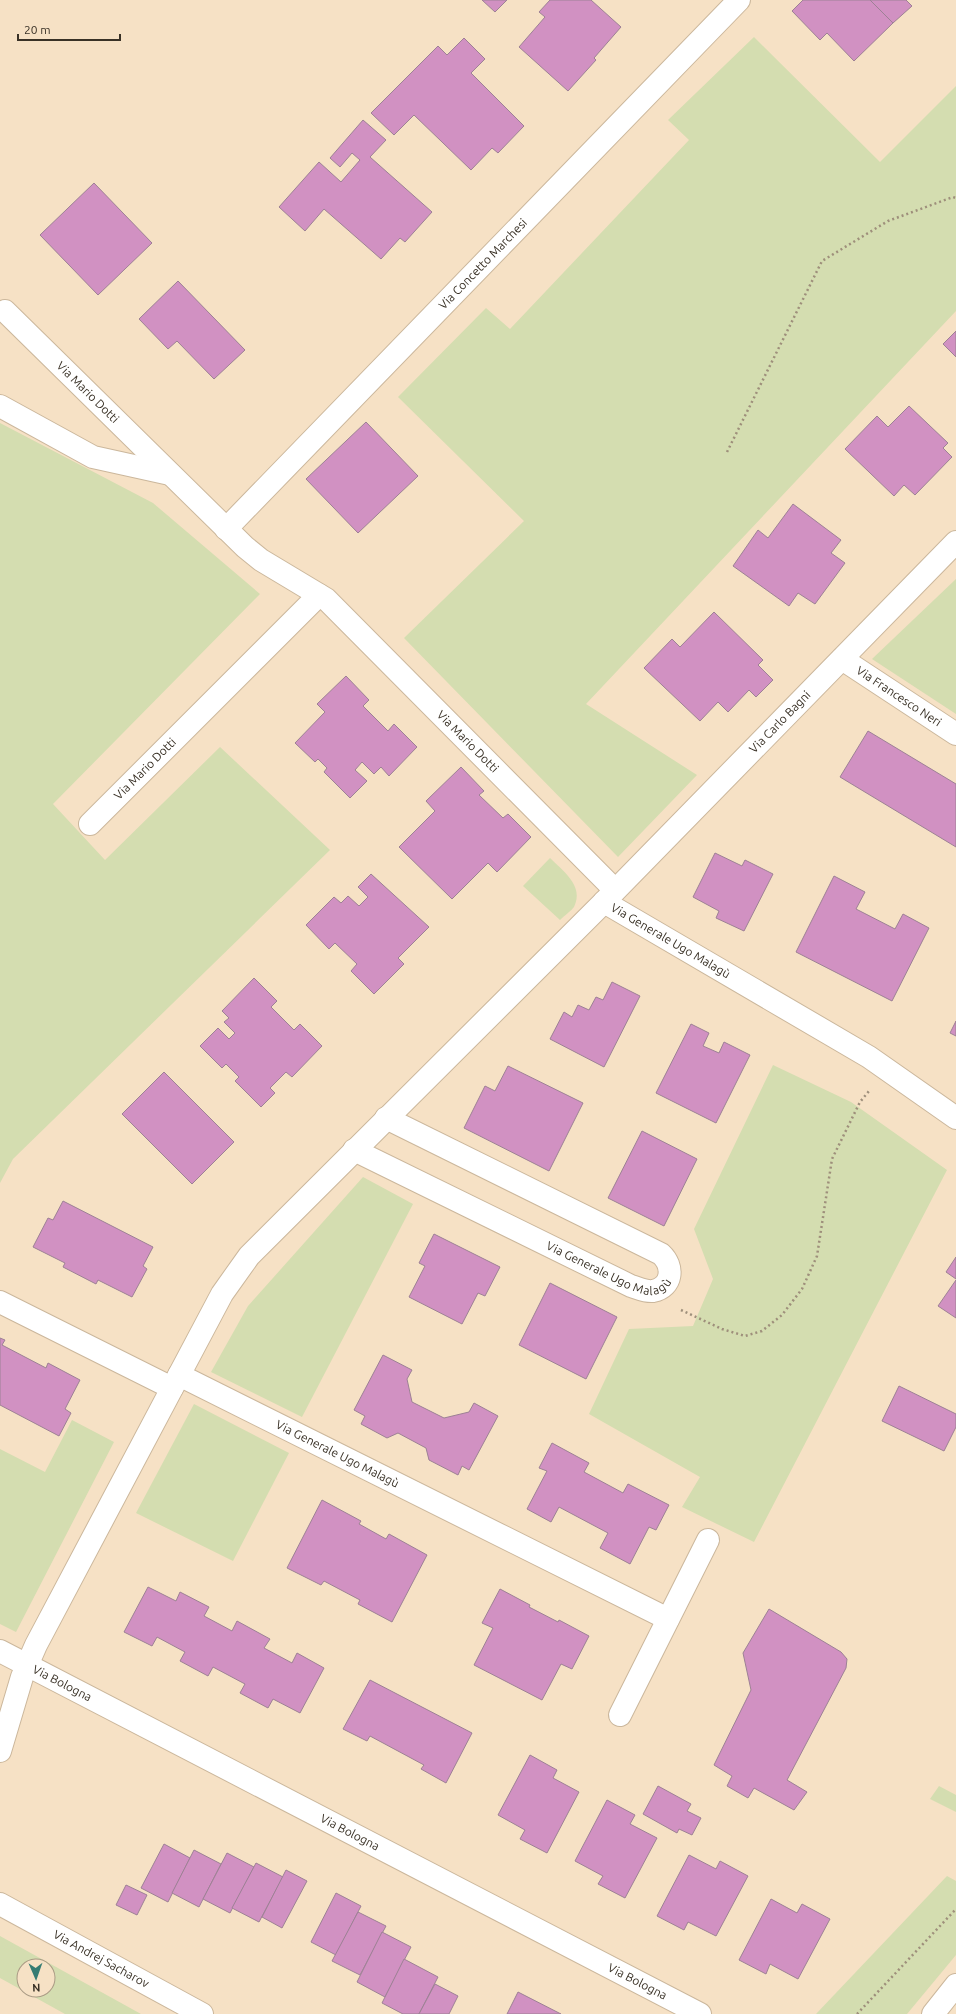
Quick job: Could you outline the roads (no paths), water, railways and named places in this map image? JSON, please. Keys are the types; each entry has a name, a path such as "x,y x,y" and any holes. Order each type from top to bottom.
{"street":[{"name":"Via Concetto Marchesi","path":"226,528 739,0"},
{"name":"Via Mario Dotti","path":"5,311 170,474 261,560 326,599 610,896"},
{"path":"0,406 93,457 170,474"},
{"name":"Via Carlo Bagni","path":"610,896 956,542"},
{"name":"Via Mario Dotti","path":"90,824 319,595"},
{"name":"Via Francesco Neri","path":"842,659 956,734"},
{"name":"Via Generale Ugo Malagù","path":"0,1751 10,1714 27,1665 36,1645 222,1294 236,1272 249,1256 354,1150 610,896 869,1057 956,1118"},
{"name":"Via Generale Ugo Malagù","path":"354,1150 631,1286 648,1291 654,1290 664,1286 669,1278 669,1264 661,1254 386,1118"},
{"name":"Via Generale Ugo Malagù","path":"0,1302 176,1381 668,1619"},
{"path":"620,1715 708,1540"},
{"name":"Via Bologna","path":"0,1651 700,2014"},
{"name":"Via Andrej Sacharov","path":"0,1904 202,2014"},
{"path":"933,2014 956,1985"}]}
